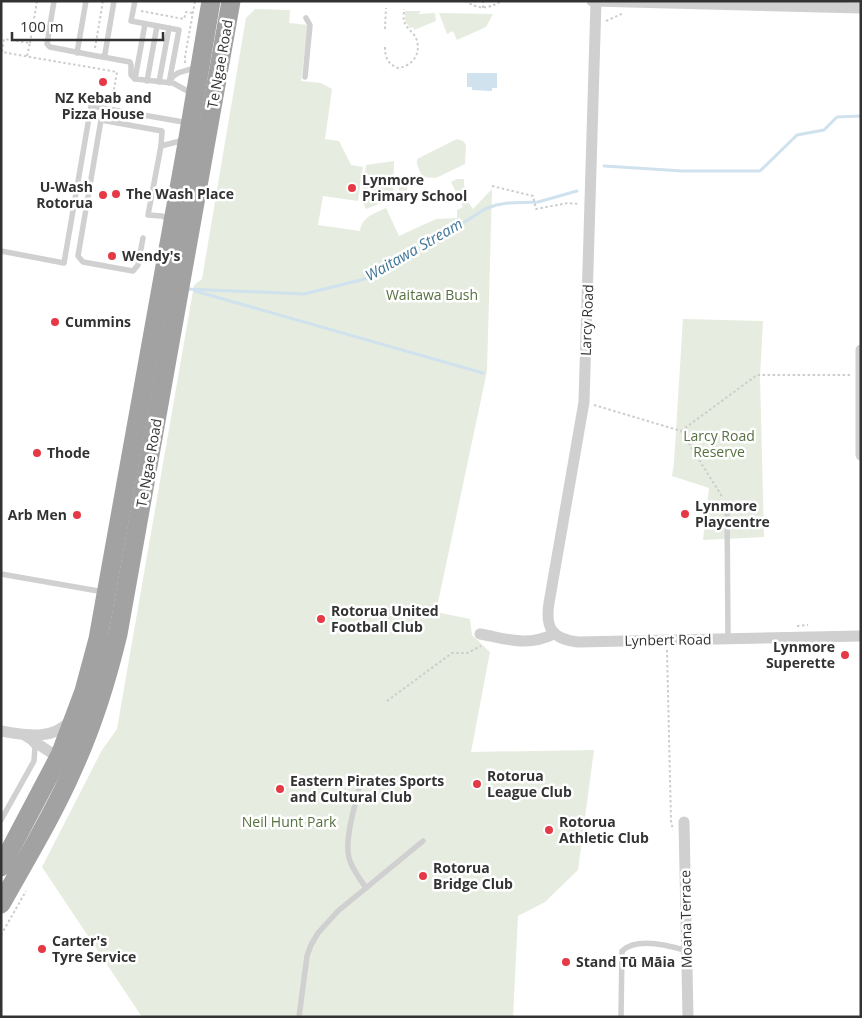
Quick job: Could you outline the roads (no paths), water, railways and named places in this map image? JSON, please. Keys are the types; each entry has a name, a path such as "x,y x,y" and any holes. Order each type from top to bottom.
{"highway":[{"name":"Te Ngae Road","path":"1,867 76,713 84,692 98,639 174,222 211,1"},
{"name":"Te Ngae Road","path":"1,904 82,750 102,695 118,634 231,1"}],"street":[{"path":"592,1 837,4 861,8"},
{"name":"Larcy Road","path":"554,634 548,624 548,609 585,391 596,1"},
{"path":"861,350 861,455"},
{"path":"482,639 528,642 542,640 554,634"},
{"name":"Lynbert Road","path":"554,634 566,640 578,642 861,636"},
{"path":"1,731 24,735 52,733 66,725 76,713"},
{"path":"24,735 54,758 82,750"},
{"name":"Moana Terrace","path":"684,822 688,1017"}],"lane":[{"path":"54,1 47,44 54,49 130,62 131,75 135,79 177,85 195,95"},
{"path":"77,53 86,1"},
{"path":"103,57 114,1"},
{"path":"135,1 131,21 179,30 169,83"},
{"path":"305,77 310,25 306,18"},
{"path":"135,79 145,24"},
{"path":"147,81 157,26"},
{"path":"159,82 169,28"},
{"path":"169,83 177,72 188,71 200,66"},
{"path":"1,251 64,263 91,106 190,131"},
{"path":"143,238 138,265 133,271 83,262 78,256 101,120 162,132 148,215 162,216 174,222"},
{"path":"160,146 190,131"},
{"path":"727,504 728,640"},
{"path":"1,574 106,593"},
{"path":"1,820 34,761 35,747 24,735"},
{"path":"360,784 348,842 349,858 355,872 366,888"},
{"path":"299,1017 307,956 314,939 327,922 422,841"},
{"path":"621,1017 622,951 630,944 664,944 686,951"}],"water":[{"path":"467,73 497,73 497,88 492,88 492,91 472,90 472,87 467,87"}],"waterway":[{"name":"Waitawa Stream","path":"604,166 683,171 760,171 797,135 824,130 837,117 861,116"},
{"name":"Waitawa Stream","path":"188,289 304,294 365,279 444,235 485,209 508,203 538,202 577,191"},
{"path":"195,291 483,373"}],"place":[{"name":"NZ Kebab and Pizza House","path":"103,82"},
{"name":"Lynmore Primary School","path":"352,188"},
{"name":"The Wash Place","path":"116,194"},
{"name":"U-Wash Rotorua","path":"103,195"},
{"name":"Wendy's","path":"112,256"},
{"name":"Cummins","path":"55,322"},
{"name":"Thode","path":"37,453"},
{"name":"Lynmore Playcentre","path":"685,514"},
{"name":"Arb Men","path":"77,515"},
{"name":"Rotorua United Football Club","path":"321,619"},
{"name":"Lynmore Superette","path":"845,655"},
{"name":"Rotorua League Club","path":"477,784"},
{"name":"Eastern Pirates Sports and Cultural Club","path":"280,789"},
{"name":"Rotorua Athletic Club","path":"549,830"},
{"name":"Rotorua Bridge Club","path":"423,876"},
{"name":"Carter's Tyre Service","path":"42,949"},
{"name":"Stand Tū Māia","path":"566,962"}],"park label":[{"name":"Waitawa Bush","path":"432,295"},
{"name":"Larcy Road Reserve","path":"719,444"},
{"name":"Neil Hunt Park","path":"289,822"}]}
